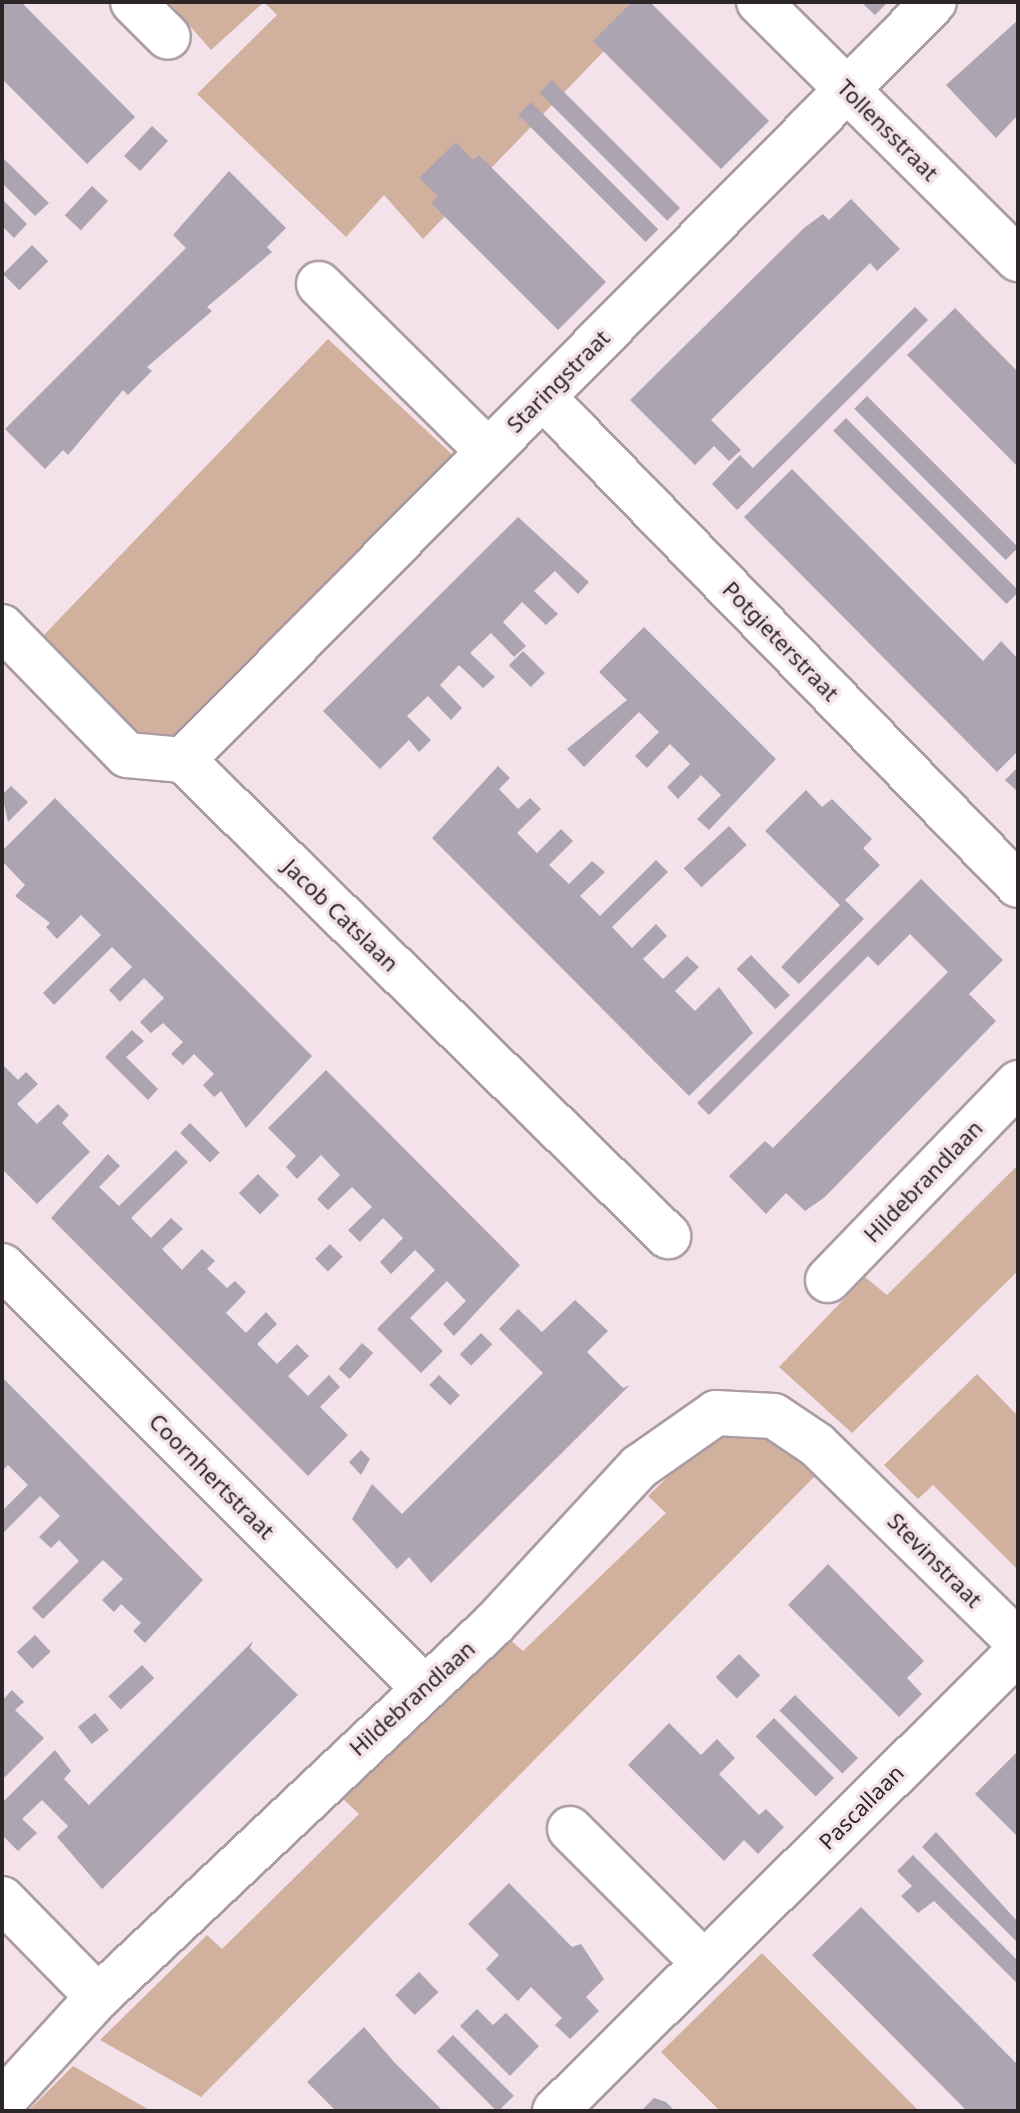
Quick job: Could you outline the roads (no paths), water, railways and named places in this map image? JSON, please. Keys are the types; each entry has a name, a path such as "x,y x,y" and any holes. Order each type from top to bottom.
{"street":[{"path":"133,2 168,37"},
{"name":"Tollensstraat","path":"759,2 1018,259"},
{"name":"Staringstraat","path":"183,760 934,2"},
{"path":"319,284 488,451"},
{"name":"Potgieterstraat","path":"543,397 1018,885"},
{"path":"2,627 127,755 183,760"},
{"name":"Jacob Catslaan","path":"183,760 668,1236"},
{"name":"Hildebrandlaan","path":"828,1280 1018,1083"},
{"name":"Coornhertstraat","path":"2,1266 422,1686"},
{"name":"Hildebrandlaan","path":"2,2102 98,1997 422,1686 494,1624 639,1467 716,1413 774,1416 853,1477"},
{"name":"Stevinstraat","path":"853,1477 1018,1642"},
{"name":"Pascallaan","path":"555,2111 1018,1652"},
{"path":"570,1829 704,1963"},
{"path":"2,1899 98,1997"}]}
